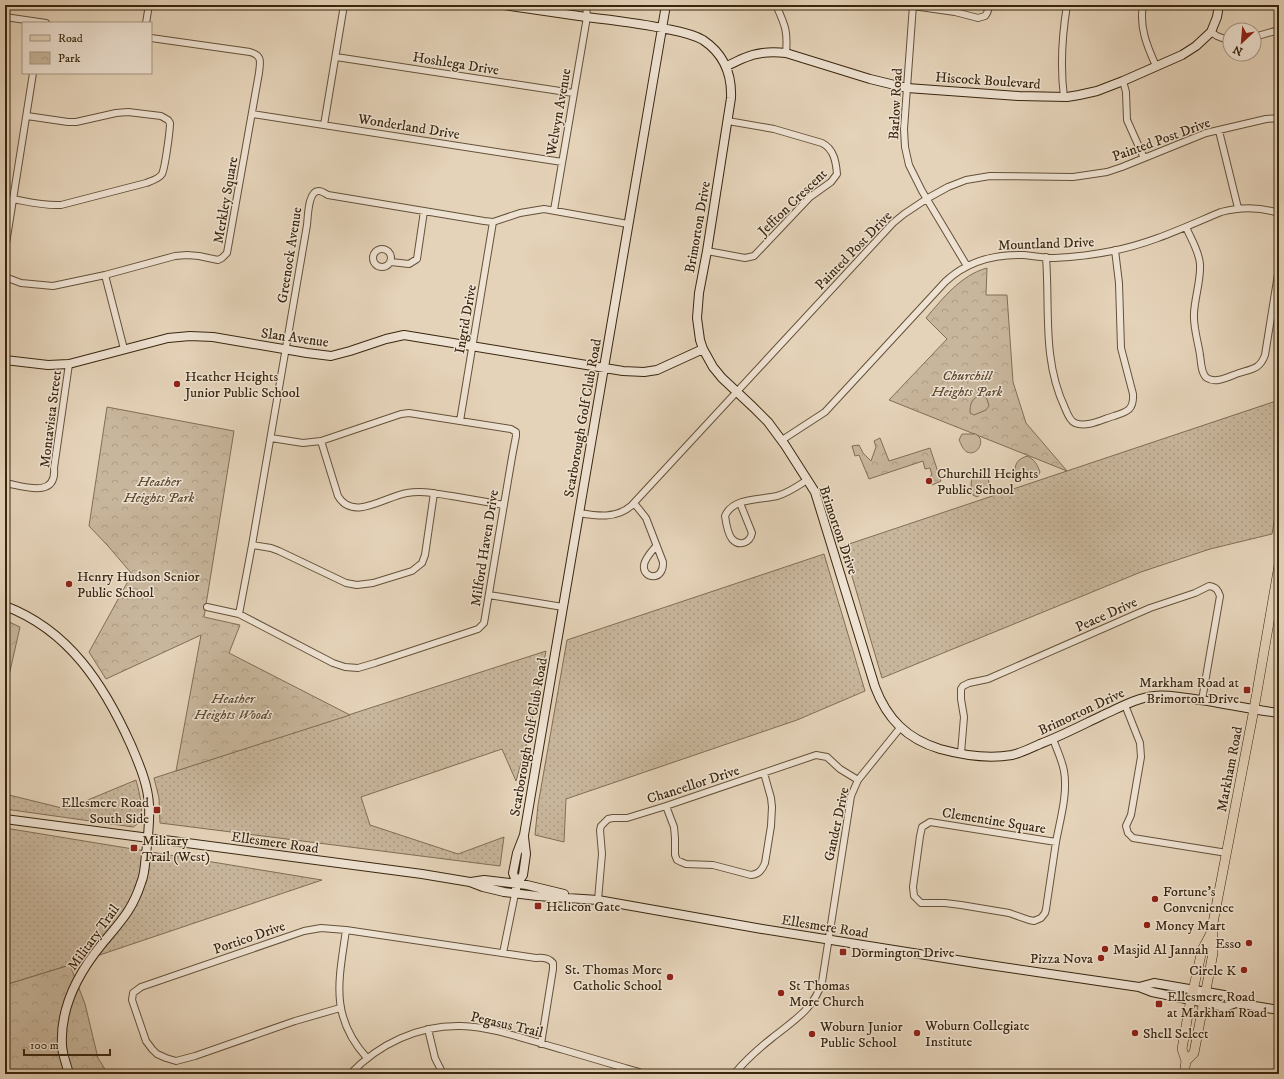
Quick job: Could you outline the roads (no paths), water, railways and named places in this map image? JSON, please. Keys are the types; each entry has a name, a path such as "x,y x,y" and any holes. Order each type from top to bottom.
{"main road":[{"name":"Markham Road","path":"1186,1062 1194,1054 1213,953 1213,923 1254,709 1279,565"},
{"name":"Markham Road","path":"1184,1074 1186,1062 1182,1049 1193,990 1202,950 1213,930"}],"street":[{"path":"146,22 149,5"},
{"path":"324,125 344,5"},
{"name":"Brimorton Drive","path":"504,5 624,21 687,33 704,41 717,53 726,66 732,86 731,98 699,293 697,328 703,349 713,367 722,378 768,422 782,440 816,492 877,692 883,706 900,728 915,739 945,750 981,756 1012,755 1053,739 1135,700 1154,696 1169,696 1202,700 1279,713"},
{"name":"Welwyn Avenue","path":"554,210 587,17 586,5"},
{"name":"Scarborough Golf Club Road","path":"515,894 516,884 513,872 517,853 524,836 666,5"},
{"path":"776,5 781,15 786,34 786,53"},
{"path":"906,5 955,12 978,18 985,16 990,5"},
{"path":"1064,97 1062,52 1063,31 1067,5"},
{"path":"1143,5 1141,14 1143,33 1156,66"},
{"name":"Hiscock Boulevard","path":"726,66 760,52 776,52 786,53 870,79 907,88 1020,96 1064,97 1097,91 1182,55 1196,46 1211,32 1217,17 1219,5"},
{"name":"Barlow Road","path":"913,6 904,129 905,147 909,165 922,191 928,198 967,266"},
{"path":"5,17 37,22"},
{"path":"1262,35 1279,30"},
{"path":"1211,32 1222,38"},
{"name":"Merkley Square","path":"5,277 21,283 53,286 105,275 175,256 198,256 218,260 225,256 229,248 261,62 257,54 250,52 152,38"},
{"name":"Hoshlega Drive","path":"336,57 573,93"},
{"path":"5,250 33,74"},
{"path":"1123,81 1126,92 1127,120 1144,158"},
{"path":"13,199 50,206 61,205 153,180 162,174 168,142 170,123 161,116 141,113 122,113 82,121 68,122 27,116"},
{"name":"Wonderland Drive","path":"252,114 562,162"},
{"name":"Painted Post Drive","path":"579,513 605,516 628,509 893,223 928,198 948,187 966,180 990,176 1073,177 1107,172 1206,133 1266,119 1279,114"},
{"name":"Painted Post Drive","path":"1266,119 1279,118"},
{"name":"Jeffton Crescent","path":"707,251 745,258 754,256 810,197 832,182 837,174 832,150 822,143 774,129 728,121"},
{"path":"1219,131 1238,208"},
{"name":"Greenock Avenue","path":"239,614 271,438 309,206 314,192 319,191 328,195 493,222 530,211 544,209 628,224"},
{"name":"Mountland Drive","path":"782,440 825,412 945,282 967,266 983,259 1004,255 1075,257 1115,250 1137,245 1221,212 1238,208 1260,209 1279,213"},
{"path":"391,262 409,264 417,259 424,211"},
{"name":"Ingrid Drive","path":"460,421 493,222"},
{"path":"1186,227 1200,262 1194,324 1202,367 1205,376 1208,379 1220,380 1249,371 1260,365 1265,355 1279,268"},
{"path":"1046,257 1048,338 1051,366 1066,410 1074,422 1081,425 1124,413 1132,406 1133,401 1133,394 1121,348 1119,283 1115,250"},
{"path":"105,275 124,349"},
{"name":"Slan Avenue","path":"5,360 48,365 69,364 168,338 190,336 213,337 285,350 331,356 404,335 633,372 644,372 657,370 703,349"},
{"name":"Montavista Street","path":"5,483 40,489 48,487 54,479 54,468 69,364"},
{"name":"Milford Haven Drive","path":"207,607 239,614 333,663 345,667 358,668 478,629 484,623 516,432 510,428 409,413 401,414 321,441 303,442 271,438"},
{"path":"321,441 338,496 343,503 351,507 363,508 398,495 419,491 504,505"},
{"path":"740,503 752,533 748,541 743,543 736,542 731,537 725,519 727,512 740,503 756,498 785,494 807,480"},
{"path":"252,544 271,548 321,572 353,585 373,584 412,571 422,563 425,554 434,493"},
{"path":"634,503 646,518 662,558 663,568 659,574 656,576 651,576 645,571 644,565 656,546"},
{"name":"Peace Drive","path":"961,753 964,717 960,693 963,686 988,679 1150,608 1195,593 1209,586 1216,588 1220,596 1202,700"},
{"path":"489,595 563,607"},
{"name":"Military Trail","path":"5,606 30,617 48,628 75,654 90,672 108,700 135,754 145,780 149,806 148,839 143,877 132,906 126,916 89,960 78,980 66,1008 62,1025 62,1047 69,1074"},
{"path":"1125,705 1140,743 1140,757 1131,815 1126,826 1128,833 1133,838 1227,853"},
{"name":"Gander Drive","path":"828,939 851,796 858,780 900,728"},
{"name":"Clementine Square","path":"1053,739 1063,766 1065,786 1046,909 1043,916 1038,920 1029,920 1009,913 961,905 922,903 914,896 912,888 922,826 930,822 1056,842"},
{"name":"Chancellor Drive","path":"598,900 602,861 600,830 601,826 608,819 627,818 816,756 827,757 835,765 858,780"},
{"path":"666,806 674,827 676,838 675,855 677,860 686,864 713,865 756,875 762,869 764,863 771,826 771,798 764,773"},
{"name":"Ellesmere Road","path":"5,819 422,874 470,882 483,887 515,894 598,900 762,929 1139,987 1152,992 1225,1007 1236,1003"},
{"name":"Ellesmere Road","path":"470,882 484,880 538,887 580,898"},
{"path":"503,953 515,894"},
{"name":"Portico Drive","path":"340,1008 295,1021 195,1056 176,1061 157,1054 146,1041 132,1000 133,993 141,986 304,932 321,928 346,930 503,953 542,957 551,960 553,963 541,1044"},
{"path":"346,930 339,975 338,991 340,1008 348,1031 367,1058"},
{"path":"734,1074 759,1048 806,1010 815,999 822,982 828,939"},
{"name":"Ellesmere Road","path":"1139,987 1154,983 1224,995 1236,1003 1279,1010"},
{"name":"Pegasus Trail","path":"350,1074 367,1058 395,1041 428,1029 461,1026 503,1033 624,1071 645,1074"},
{"path":"428,1029 435,1058 443,1074"}],"place":[{"name":"Heather Heights Junior Public School","path":"177,384"},
{"name":"Churchill Heights Public School","path":"929,481"},
{"name":"Henry Hudson Senior Public School","path":"69,584"},
{"name":"Markham Road at Brimorton Drive","path":"1247,690"},
{"name":"Ellesmere Road South Side","path":"157,810"},
{"name":"Military Trail (West)","path":"134,848"},
{"name":"Fortune's Convenience","path":"1155,899"},
{"name":"Helicon Gate","path":"538,906"},
{"name":"Money Mart","path":"1147,925"},
{"name":"Esso","path":"1249,943"},
{"name":"Masjid Al Jannah","path":"1105,949"},
{"name":"Dormington Drive","path":"843,952"},
{"name":"Pizza Nova","path":"1101,958"},
{"name":"Circle K","path":"1244,970"},
{"name":"St. Thomas More Catholic School","path":"670,977"},
{"name":"St Thomas More Church","path":"781,993"},
{"name":"Ellesmere Road at Markham Road","path":"1159,1004"},
{"name":"Woburn Collegiate Institute","path":"917,1033"},
{"name":"Shell Select","path":"1135,1033"},
{"name":"Woburn Junior Public School","path":"812,1034"}],"park label":[{"name":"Churchill Heights Park","path":"967,384"},
{"name":"Heather Heights Park","path":"159,490"},
{"name":"Heather Heights Woods","path":"233,706"}]}
